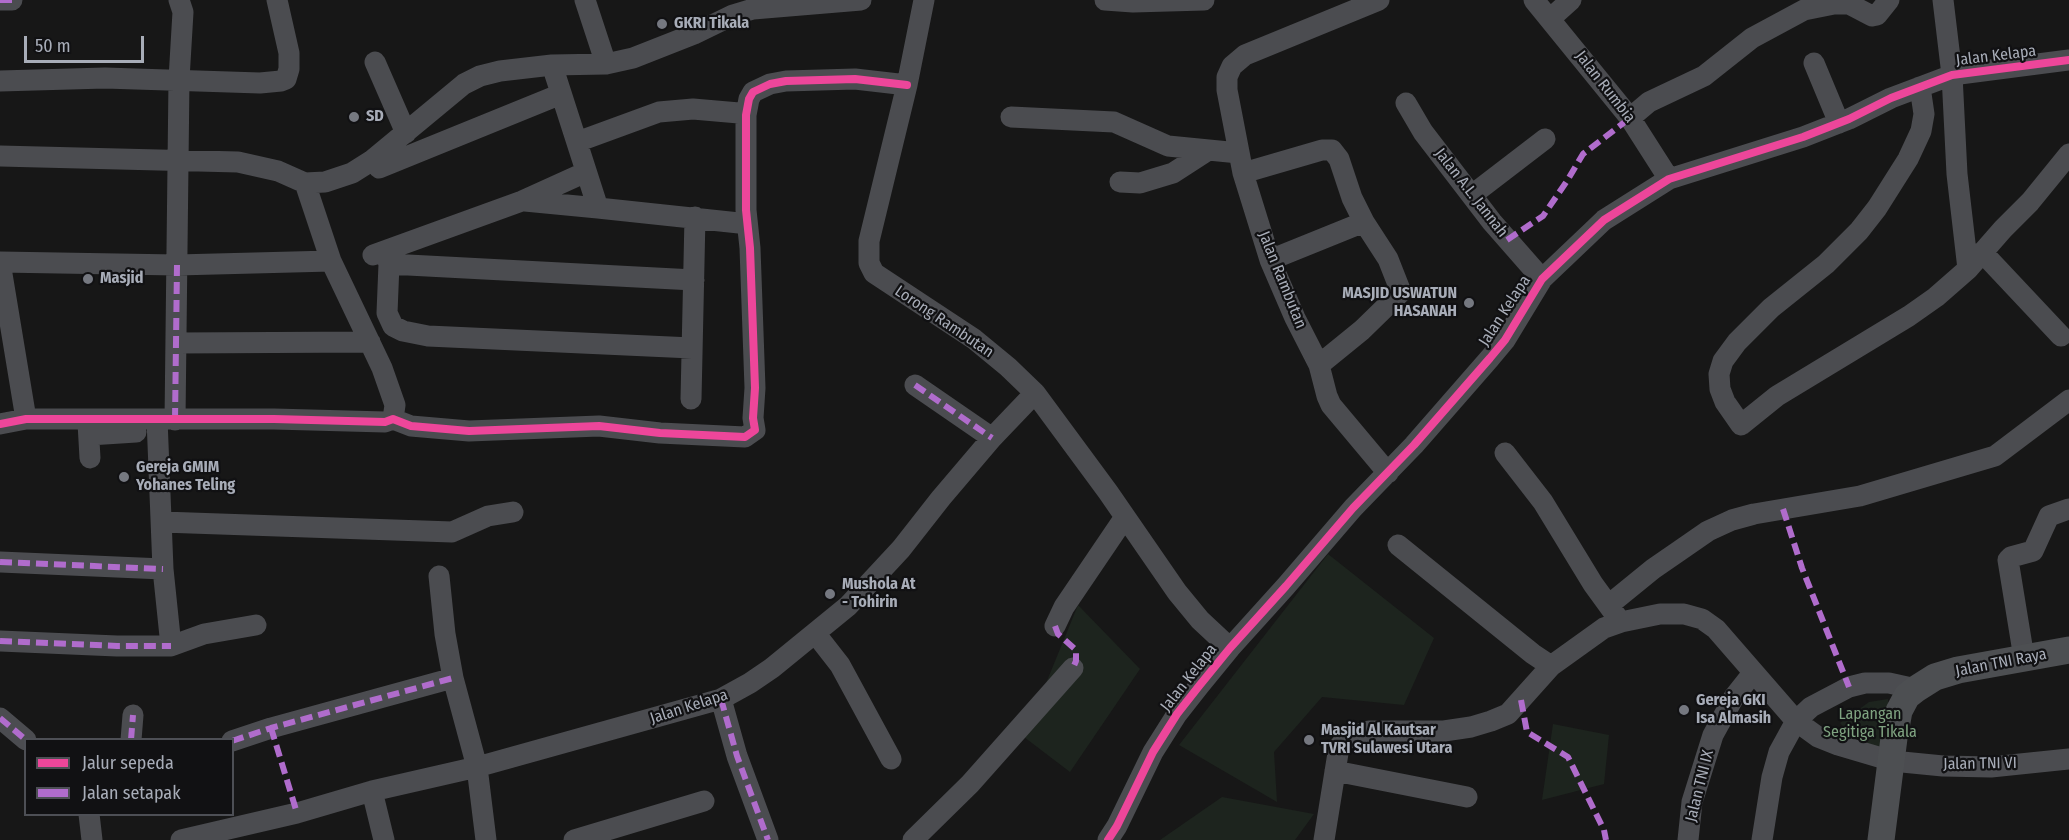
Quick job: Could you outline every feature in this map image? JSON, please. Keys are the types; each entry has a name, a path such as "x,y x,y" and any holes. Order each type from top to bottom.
{"main road":[{"name":"Jalan TNI Raya","path":"1881,840 1899,711 1907,696 1935,677 1958,670 2069,650"}],"street":[{"path":"0,0 12,0"},
{"path":"171,646 163,570 158,423 176,343 177,160 183,12 179,0"},
{"path":"0,81 94,78 260,83 281,81 286,79 290,69 289,52 277,0"},
{"path":"585,0 606,64"},
{"path":"0,156 238,162 278,171 305,183 325,182 352,173 372,161 464,84 480,76 500,71 552,65 606,64 633,58 743,6 772,7 861,0"},
{"name":"Lorong Rambutan","path":"924,0 907,85 869,241 869,263 874,273 974,339 1008,366 1035,393 1177,592 1200,620 1230,648"},
{"path":"1105,0 1192,0"},
{"name":"Jalan Rambutan","path":"1379,0 1245,55 1232,66 1227,77 1227,90 1241,163 1270,260 1295,318 1319,364 1331,405 1388,473"},
{"name":"Jalan Rumbia","path":"1534,0 1551,18 1630,118 1669,179"},
{"path":"1551,18 1571,0"},
{"path":"1630,118 1649,102 1704,76 1752,38 1804,10 1834,4 1849,4 1872,16 1877,15 1889,0"},
{"path":"1943,0 1952,75 1957,174 1968,269"},
{"name":"Jalan Kelapa","path":"1108,840 1153,752 1171,723 1230,648 1353,508 1414,445 1505,340 1542,279 1604,220 1669,179 1839,123 1952,75 2069,60"},
{"path":"375,62 406,133"},
{"path":"1814,63 1839,123"},
{"path":"552,65 598,208"},
{"path":"0,424 26,419 88,427 274,419 385,422 393,419 411,426 469,431 598,426 660,433 745,437 755,430 750,248 746,210 746,115 749,99 753,92 770,84 786,81 855,79 907,85"},
{"path":"1920,87 1924,114 1916,144 1877,208 1859,231 1818,271 1771,308 1737,342 1723,361 1719,374 1720,388 1725,402 1741,425 1777,396 1909,316 1936,297 1968,269 2030,202 2069,154"},
{"path":"379,168 561,94"},
{"name":"Jalan A.L. Jannah","path":"1407,103 1423,132 1507,240 1542,279"},
{"path":"577,142 659,112 693,109 739,113"},
{"path":"1011,117 1114,122 1168,147 1207,151 1241,163 1332,150 1339,159 1352,198 1364,222 1388,259 1401,292 1362,330 1319,364"},
{"path":"1472,195 1545,139"},
{"path":"1120,182 1140,183 1173,173 1207,151"},
{"path":"382,257 522,201 586,172"},
{"path":"305,183 332,261 382,368 395,405 393,419"},
{"path":"522,201 739,223"},
{"path":"691,399 695,218"},
{"path":"1270,260 1364,222"},
{"path":"1982,252 2061,336"},
{"path":"382,257 694,280"},
{"path":"382,257 387,313 393,326 403,331 428,336 692,348"},
{"path":"26,419 1,269 332,261"},
{"path":"176,343 370,342"},
{"path":"915,385 992,438"},
{"name":"Jalan Kelapa","path":"181,840 297,813 372,791 477,767 721,699 772,668 848,606 894,557 992,438 1035,393"},
{"path":"1324,840 1339,747 1353,735 1369,731 1443,731 1471,727 1508,714 1551,666 1604,628 1653,569 1708,531 1732,520 1754,514 1860,496 1995,456 2069,400"},
{"path":"88,427 90,458"},
{"path":"1505,453 1543,502 1593,584 1615,613"},
{"path":"2025,657 2008,560 2011,557 2033,551 2049,516 2069,509"},
{"path":"162,522 452,532 488,516 513,512"},
{"path":"1055,626 1064,607 1125,517"},
{"path":"1398,545 1551,666"},
{"path":"0,562 163,570"},
{"path":"439,576 445,634 453,678 477,767 486,840"},
{"name":"Jalan TNI VI","path":"1615,613 1684,614 1702,619 1716,629 1796,721 1818,737 1892,760 1943,766 1990,767 2069,759"},
{"path":"0,640 117,646 171,646 204,634 256,625"},
{"path":"815,633 840,665 891,759"},
{"path":"913,840 970,784 1073,668"},
{"name":"Jalan TNI IX","path":"1688,840 1692,802 1713,735 1734,697 1753,673"},
{"path":"234,740 453,678"},
{"path":"1762,840 1772,777 1779,752 1796,721 1811,707 1849,687 1865,683 1888,683 1916,689"},
{"path":"721,699 737,756 768,840"},
{"path":"131,738 133,714"},
{"path":"0,718 24,738"},
{"path":"1335,771 1467,797"},
{"path":"372,791 384,840"},
{"path":"574,840 704,801"},
{"path":"89,816 92,840"}],"green space":[{"path":"1328,554 1434,638 1404,705 1322,697 1274,752 1277,802 1179,745"},
{"path":"1078,605 1140,669 1070,772 1024,737"},
{"name":"Lapangan Segitiga Tikala","path":"1888,699 1888,751 1872,748 1850,734 1840,723 1869,702"},
{"path":"1553,724 1609,735 1604,784 1542,800"},
{"path":"1222,797 1314,814 1295,840 1160,840"}],"marked path":[{"path":"0,0 12,0"},
{"path":"1507,240 1543,216 1583,154 1630,118"},
{"path":"175,420 177,265"},
{"path":"915,385 992,438"},
{"path":"1783,509 1802,568 1849,687"},
{"path":"0,562 163,569"},
{"path":"1055,626 1058,634 1076,650 1076,661 1073,668"},
{"path":"0,641 171,646"},
{"path":"234,740 453,678"},
{"path":"721,699 737,756 768,840"},
{"path":"1521,700 1527,732 1568,757 1604,830 1606,840"},
{"path":"131,738 133,715"},
{"path":"0,718 24,738"},
{"path":"271,728 297,813"}],"cycle path":[{"path":"1108,840 1153,752 1177,714 1199,686 1353,508 1414,445 1490,358 1505,340 1542,279 1604,220 1669,179 1803,137 1849,119 1891,98 1952,75 2069,60"},
{"path":"0,424 26,419 274,419 385,422 393,419 411,426 469,431 599,426 660,433 745,437 755,430 750,248 746,210 746,115 749,99 753,92 770,84 786,81 855,79 907,85"}],"place":[{"name":"GKRI Tikala","path":"662,24"},
{"name":"SD","path":"354,117"},
{"name":"Masjid","path":"88,279"},
{"name":"MASJID USWATUN HASANAH","path":"1469,303"},
{"name":"Gereja GMIM Yohanes Teling","path":"124,477"},
{"name":"Mushola At - Tohirin","path":"830,594"},
{"name":"Gereja GKI Isa Almasih","path":"1684,710"},
{"name":"Masjid Al Kautsar TVRI Sulawesi Utara","path":"1309,740"}]}
